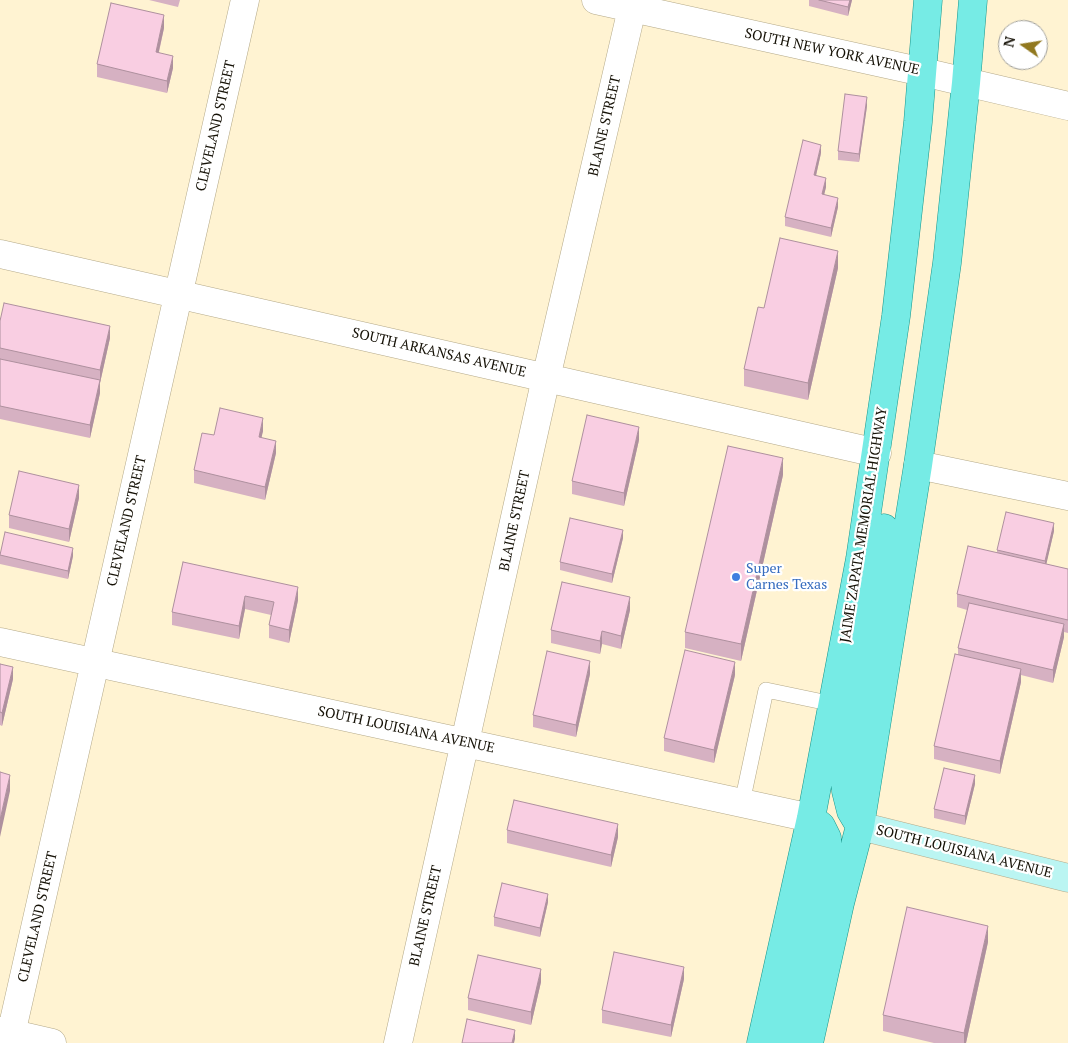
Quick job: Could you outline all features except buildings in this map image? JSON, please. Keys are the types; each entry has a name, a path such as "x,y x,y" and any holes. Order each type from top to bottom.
{"main road":[{"name":"JAIME ZAPATA MEMORIAL HIGHWAY","path":"761,1043 811,818 860,559 877,453 896,316 923,72 928,0"},
{"path":"809,1043 840,903 860,826 918,465 947,263 966,83 972,0"},
{"path":"860,826 851,811 844,771 846,745 878,570 889,484 889,474 877,453"},
{"path":"787,1043 827,855 827,838 821,826 811,818"}],"street":[{"name":"CLEVELAND STREET","path":"7,1036 95,664 244,0"},
{"name":"SOUTH NEW YORK AVENUE","path":"596,0 633,4 1068,106"},
{"name":"BLAINE STREET","path":"398,1043 546,378 633,4"},
{"name":"SOUTH ARKANSAS AVENUE","path":"0,254 877,453"},
{"path":"918,465 1068,496"},
{"name":"SOUTH LOUISIANA AVENUE","path":"0,642 811,818"},
{"name":"SOUTH LOUISIANA AVENUE","path":"860,826 1068,878"},
{"path":"7,1036 52,1043"}],"lane":[{"path":"742,803 766,690 833,704"}],"place":[{"name":"Super Carnes Texas","path":"736,577"}]}
